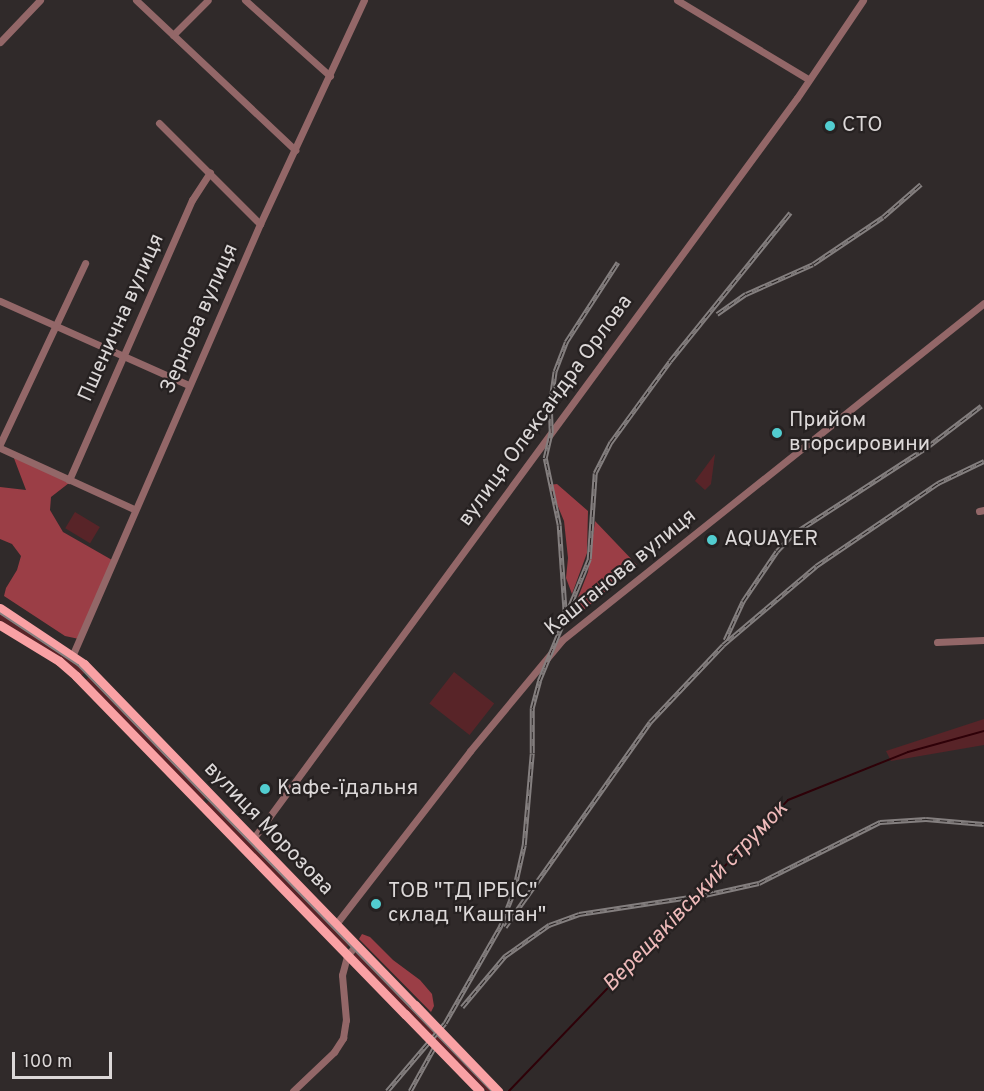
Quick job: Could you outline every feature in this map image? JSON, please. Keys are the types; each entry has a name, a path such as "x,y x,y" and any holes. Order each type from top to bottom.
{"main road":[{"name":"вулиця Морозова","path":"0,608 73,654 92,672 498,1091"},
{"name":"вулиця Морозова","path":"0,625 59,661 81,681 346,956 480,1091"},
{"path":"81,681 92,672"},
{"path":"201,807 212,796"}],"street":[{"path":"0,42 40,0"},
{"path":"136,0 295,150"},
{"path":"172,35 208,0"},
{"path":"245,0 330,76"},
{"name":"Зернова вулиця","path":"73,654 134,509 260,224 364,0"},
{"path":"677,0 808,79"},
{"name":"вулиця Олександра Орлова","path":"253,839 797,98 862,0"},
{"path":"159,123 260,224"},
{"name":"Пшенична вулиця","path":"69,480 192,200 210,172"},
{"path":"85,263 0,446 134,509"},
{"path":"0,301 189,385"},
{"name":"Каштанова вулиця","path":"336,924 470,752 562,640 984,303"},
{"path":"937,642 984,640"},
{"path":"293,1091 334,1052 343,1038 346,1020 342,984 346,956 356,945"}],"shaded area":[{"path":"12,453 69,483 51,497 50,510 63,532 112,560 79,639 65,636 4,596 21,556 12,544 0,539 0,487 26,490"},
{"path":"715,454 711,484 705,490 695,481"},
{"path":"557,484 588,511 587,553 572,594 566,578 568,558 564,521 549,485"},
{"path":"75,512 100,527 90,543 65,528"},
{"path":"595,521 637,565 568,623 588,572"},
{"path":"0,612 87,670 81,676 0,621"},
{"path":"454,672 494,703 470,735 429,704"},
{"path":"91,675 208,796 202,801 85,681"},
{"path":"984,719 984,745 891,761 886,751"},
{"path":"211,799 350,944 345,949 204,806"},
{"path":"362,934 370,937 393,960 420,980 432,994 434,1006 431,1012 359,939"},
{"path":"358,951 497,1090 487,1091 352,957"}],"waterway":[{"name":"Верещаківський струмок","path":"509,1091 788,800 908,752 984,731"}],"tram line":[{"path":"0,613 78,665 492,1091"}],"railway":[{"path":"717,314 746,294 813,264 883,217 921,184"},
{"path":"387,1091 445,1023 500,927 514,890 524,845 532,753 532,708 539,681 589,559 595,473 611,442 670,361 790,213"},
{"path":"565,614 559,525 545,458 551,433 550,406 555,371 566,342 618,262"},
{"path":"725,640 743,601 777,551 793,534 927,447 981,406"},
{"path":"505,927 650,722 723,645 816,566 938,483 984,461"},
{"path":"462,1007 505,956 549,925 579,914 709,894 759,883 880,822 926,819 984,824"},
{"path":"410,1091 436,1044"}],"place":[{"name":"СТО","path":"830,126"},
{"name":"Прийом вторсировини","path":"777,433"},
{"name":"AQUAYER","path":"712,540"},
{"name":"Кафе-їдальня","path":"265,789"},
{"name":"ТОВ \"ТД ІРБІС\" склад \"Каштан\"","path":"376,904"}]}
